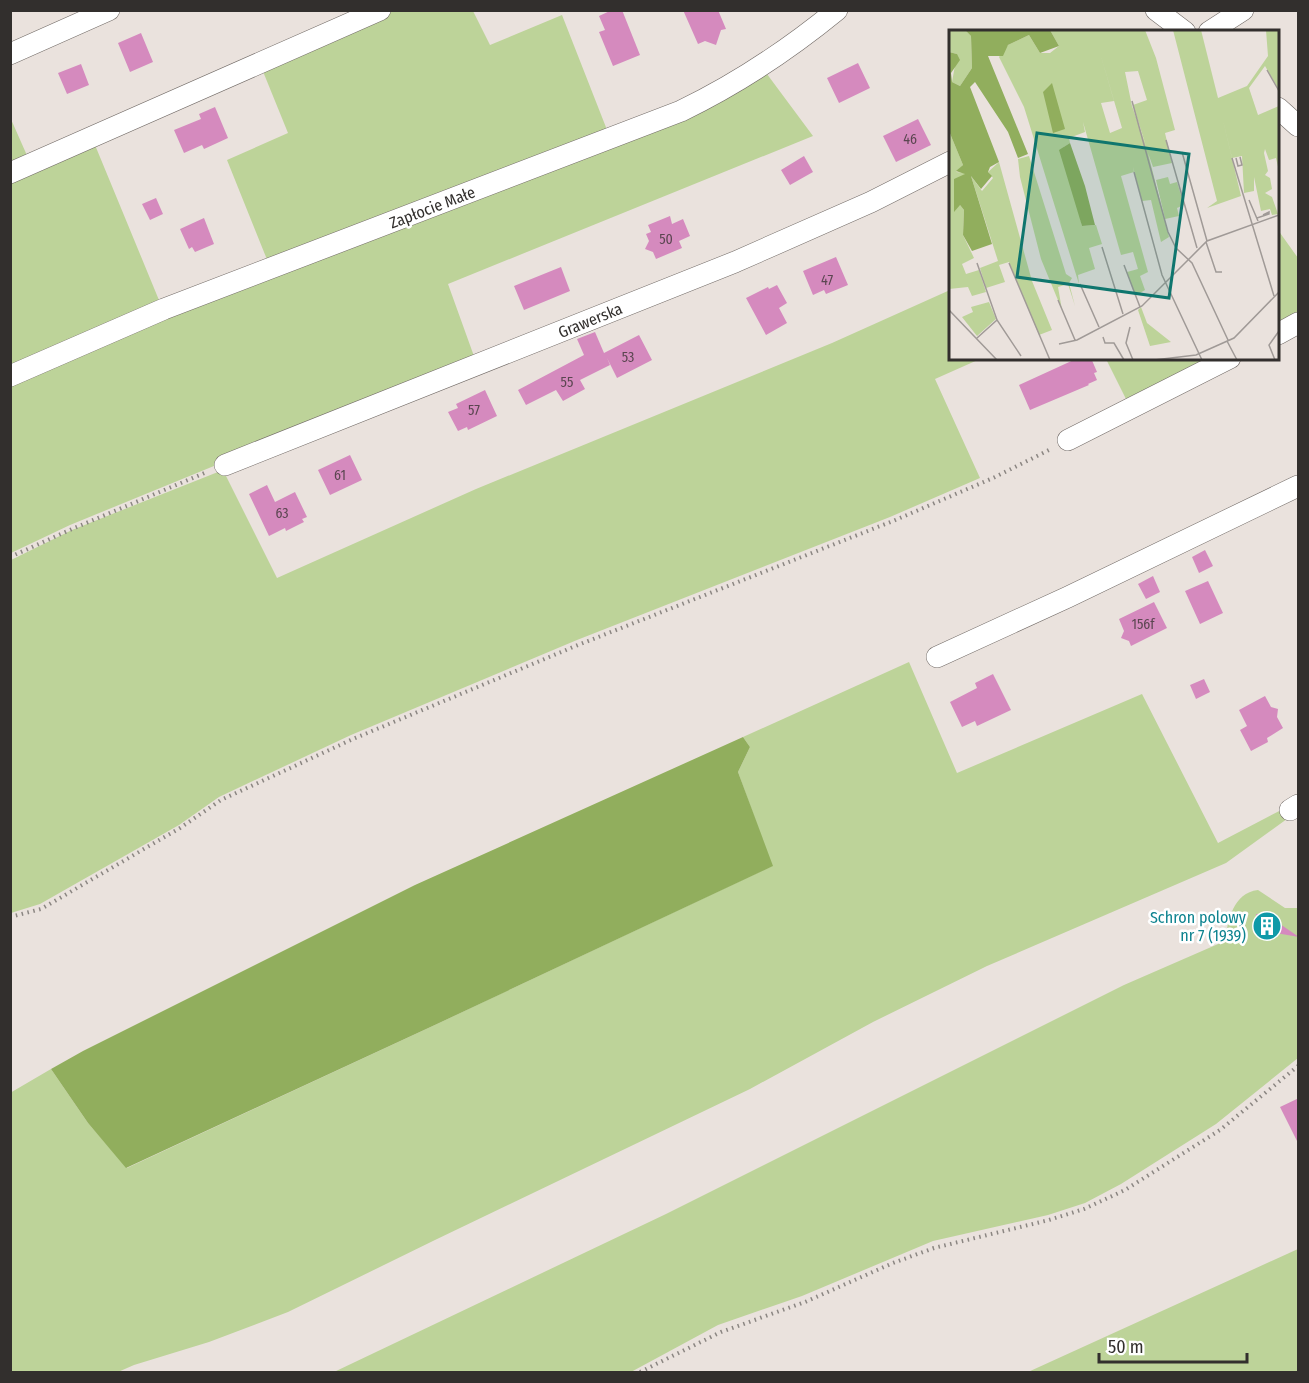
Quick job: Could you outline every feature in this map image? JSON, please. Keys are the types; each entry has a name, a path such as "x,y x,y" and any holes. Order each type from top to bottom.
{"street":[{"path":"10,54 109,10"},
{"path":"10,173 380,10"},
{"name":"Zapłocie Małe","path":"10,376 164,309 681,111 719,92 793,46 837,10"},
{"path":"1156,10 1182,30"},
{"path":"1212,30 1243,10"},
{"path":"1279,109 1299,126"},
{"name":"Grawerska","path":"225,465 735,262 871,202 949,163"},
{"path":"1279,333 1299,323"},
{"path":"1068,440 1226,360"},
{"path":"937,657 1299,486"}],"path":[{"path":"10,917 41,909 180,828 221,800 333,748 578,645 893,521 993,478 1068,440"},
{"path":"10,557 225,465"},
{"path":"640,1372 721,1332 805,1302 893,1263 934,1248 1049,1220 1084,1209 1125,1191 1220,1130 1299,1066"}],"green space":[{"path":"391,11 473,11 490,45 562,15 609,135 268,262 227,160 288,133 262,69"},
{"path":"764,70 813,136 448,284 475,359 70,525 11,553 10,381"},
{"path":"10,117 29,160 10,167"},
{"path":"95,145 161,305 11,373 10,179"},
{"path":"1279,231 1298,258 1298,317 1279,327"},
{"path":"949,290 949,360 978,360 935,379 980,478 890,517 577,640 351,735 219,797 179,825 40,904 11,913 11,560 72,530 223,470 277,578 476,489 832,343"},
{"path":"1106,360 1216,360 1128,403"},
{"path":"909,662 957,773 1142,694 1218,843 1285,808 1291,816 1226,863 987,966 873,1022 750,1089 288,1312 209,1342 118,1372 11,1372 10,1093 51,1069 88,1123 127,1168 772,866 738,772 750,747 743,737"},
{"path":"743,737 750,747 738,772 773,866 126,1168 88,1123 51,1069 415,885"},
{"path":"1258,890 1285,908 1298,908 1298,1058 1216,1124 1121,1184 1085,1203 1048,1215 933,1241 802,1296 718,1325 631,1372 334,1372 666,1214 1124,985 1225,941 1230,916 1237,902 1250,892"},
{"path":"1298,1249 1298,1372 1028,1372"}],"building":[{"path":"612,10 622,10 640,55 613,66 599,32 605,30 599,16"},
{"path":"683,10 718,10 726,29 721,30 716,45 705,41 698,44"},
{"path":"141,33 153,62 130,72 118,43"},
{"path":"858,63 870,88 839,103 827,78"},
{"path":"81,64 89,85 67,94 58,73"},
{"path":"215,107 228,138 204,149 202,145 184,153 174,130 201,119 199,114"},
{"path":"918,119 931,145 896,162 883,136"},
{"path":"804,156 813,172 790,185 781,170"},
{"path":"156,198 163,214 150,220 142,204"},
{"path":"670,216 672,224 683,219 690,236 679,241 682,248 656,259 653,252 645,249 649,241 646,234 651,232 648,225"},
{"path":"204,218 214,244 195,252 192,247 189,249 180,229"},
{"path":"836,257 848,285 826,294 824,290 813,295 803,271"},
{"path":"561,267 570,291 524,310 514,286"},
{"path":"777,285 787,303 779,308 787,323 766,335 746,298"},
{"path":"595,332 604,353 639,335 652,360 617,378 607,358 610,365 580,380 585,389 563,401 556,390 526,405 518,390 584,355 577,339"},
{"path":"1074,360 1092,360 1097,372 1094,373 1097,380 1089,385 1030,410 1019,385"},
{"path":"485,390 497,416 468,430 467,427 458,431 448,412 458,408 456,404"},
{"path":"350,455 362,480 330,495 318,470"},
{"path":"267,485 275,502 295,492 307,517 302,519 304,522 269,536 249,494"},
{"path":"1205,550 1213,566 1199,573 1192,557"},
{"path":"1153,576 1160,592 1146,599 1138,584"},
{"path":"1208,581 1223,613 1200,624 1185,591"},
{"path":"1154,602 1167,628 1131,646 1129,641 1121,638 1124,631 1119,619"},
{"path":"993,674 1011,710 977,726 975,721 962,727 950,702 977,688 975,683"},
{"path":"1204,679 1210,692 1196,699 1190,685"},
{"path":"1265,696 1271,707 1278,709 1277,717 1283,728 1267,738 1268,742 1251,751 1240,730 1247,726 1239,710"},
{"path":"1256,914 1268,916 1299,937 1259,930"},
{"path":"1299,1098 1299,1145 1280,1107"}],"place":[{"name":"Schron polowy nr 7 (1939)","path":"1267,926"}]}
